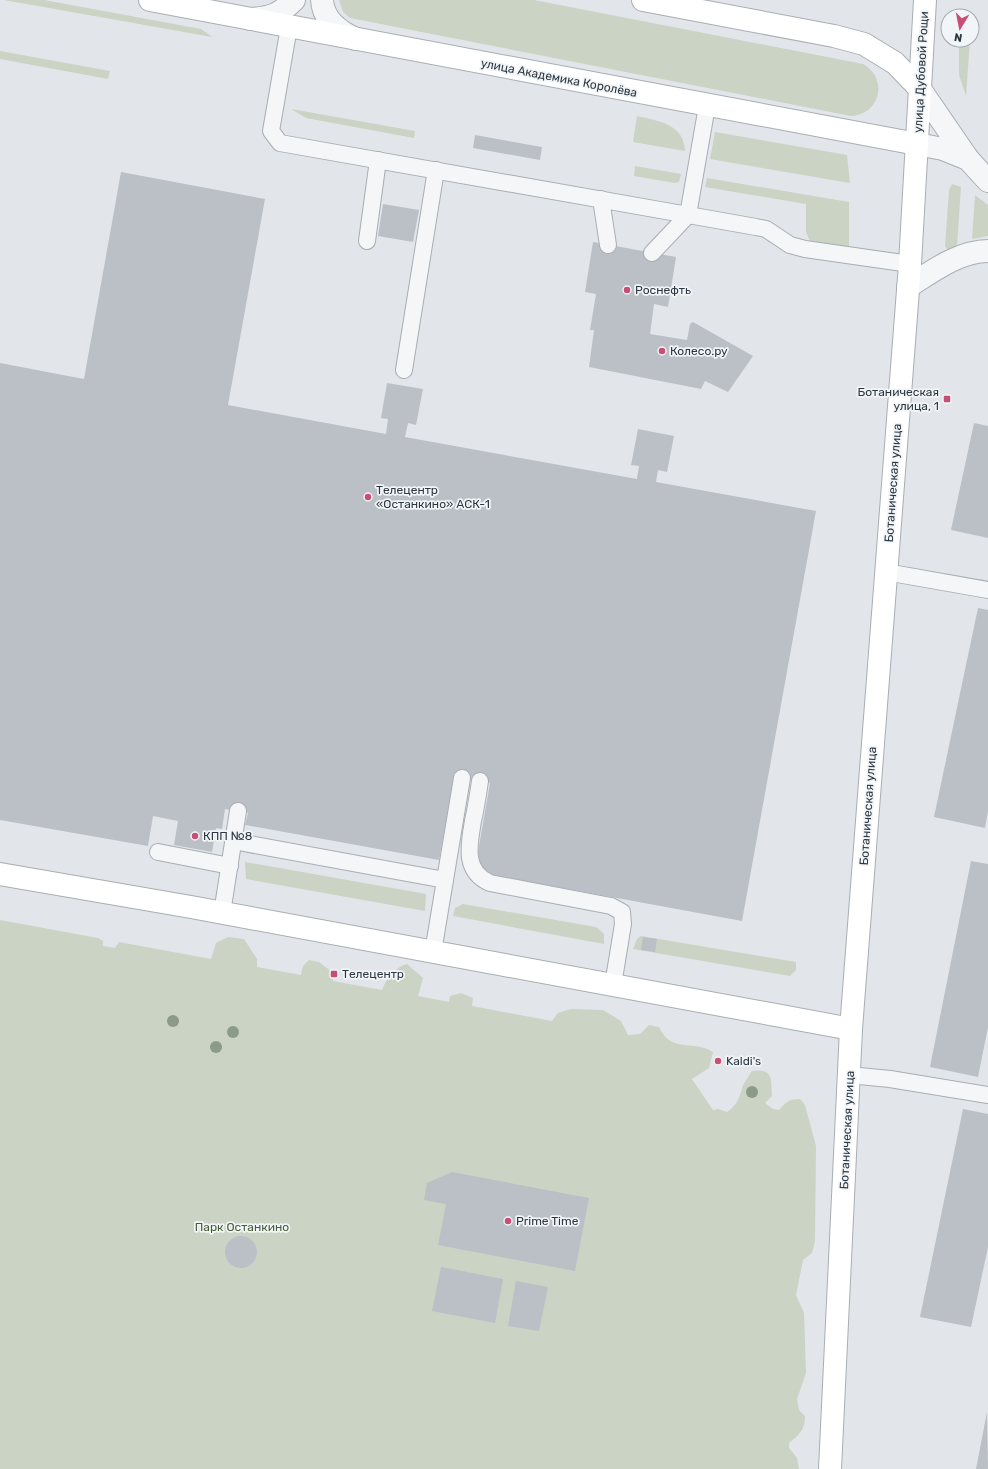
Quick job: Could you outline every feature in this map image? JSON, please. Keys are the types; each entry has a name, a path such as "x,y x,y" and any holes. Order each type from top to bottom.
{"main road":[{"name":"улица Академика Королёва","path":"150,0 706,106 917,144"},
{"name":"улица Академика Королёва","path":"644,0 834,36 864,44 895,62 920,89"},
{"name":"улица Дубовой Рощи","path":"917,144 925,0"},
{"name":"Ботаническая улица","path":"830,1469 851,1029 910,264 917,144"},
{"path":"0,874 222,913 851,1029"}],"street":[{"path":"250,19 269,18 285,9 294,0"},
{"path":"322,0 328,18 340,32 357,40"},
{"name":"улица Академика Королёва","path":"920,89 968,159 988,181"},
{"name":"улица Академика Королёва","path":"917,144 943,149 968,159"},
{"path":"908,287 933,270 962,257 988,251"}],"lane":[{"path":"289,27 272,131 280,143 766,229 790,245 805,249 910,264"},
{"path":"652,253 688,215 706,106"},
{"path":"367,241 378,160"},
{"path":"404,370 436,170"},
{"path":"601,199 608,245"},
{"path":"886,572 988,590"},
{"path":"433,952 462,778"},
{"path":"480,781 469,850 475,871 483,880 490,883 611,906 622,912 623,924 613,985"},
{"path":"222,913 238,811"},
{"path":"233,841 445,880"},
{"path":"158,852 230,866"},
{"path":"849,1075 890,1079 988,1095"}],"green space":[{"path":"4,0 44,0 201,29 212,37"},
{"path":"339,0 534,0 863,64 871,70 876,78 878,95 869,109 861,114 851,116 350,18 343,12"},
{"path":"959,48 969,48 966,96 959,75"},
{"path":"0,51 110,71 108,79 0,59"},
{"path":"291,109 415,131 414,138 306,118"},
{"path":"637,116 662,122 675,129 684,142 685,151 633,142"},
{"path":"715,132 847,155 850,183 710,159"},
{"path":"635,166 681,174 679,182 675,183 634,176"},
{"path":"707,178 849,202 849,248 821,246 810,241 806,232 806,204 705,187"},
{"path":"952,184 961,187 957,246 948,251 945,246 949,190"},
{"path":"975,195 988,205 988,236 972,239"},
{"path":"245,862 426,894 425,911 246,879"},
{"path":"463,904 596,927 604,934 604,944 453,916 455,908"},
{"name":"Парк Останкино","path":"0,920 98,938 103,941 103,946 115,948 119,942 211,959 216,943 228,937 244,939 257,959 257,967 301,975 303,966 309,960 319,962 332,972 333,981 382,990 386,981 395,970 407,964 423,978 418,996 449,1002 450,996 461,993 473,998 472,1006 552,1021 558,1013 571,1009 603,1010 621,1021 628,1035 640,1034 649,1025 659,1027 664,1035 676,1043 698,1046 713,1052 709,1068 692,1079 713,1110 718,1109 727,1112 733,1107 739,1099 742,1088 752,1071 759,1070 767,1073 771,1079 772,1096 765,1103 773,1109 779,1110 788,1102 800,1099 805,1105 816,1146 815,1241 812,1253 803,1260 796,1295 804,1313 806,1373 797,1399 799,1410 805,1416 805,1421 803,1429 789,1443 789,1448 797,1458 799,1469 0,1469"},
{"path":"641,936 796,962 796,970 790,976 633,949 637,939"}],"building":[{"path":"475,135 542,147 540,160 473,148"},
{"name":"Телецентр «Останкино» АСК-1","path":"121,172 265,199 228,405 386,434 388,419 381,418 387,383 423,389 416,425 408,423 405,437 637,479 639,466 631,465 638,429 674,436 667,472 658,470 656,482 816,511 742,921 492,875 484,869 479,862 478,852 490,783 454,777 439,860 245,825 248,813 225,809 222,829 216,828 212,852 174,845 178,821 153,816 148,846 0,820 0,363 84,379"},
{"path":"383,204 419,210 413,242 378,236"},
{"path":"593,242 676,257 668,307 654,304 650,334 687,340 690,324 693,322 753,356 728,392 705,381 701,389 589,367 594,330 590,330 596,294 585,292"},
{"path":"974,423 988,426 988,538 951,530"},
{"path":"978,608 988,610 988,811 985,828 934,817"},
{"path":"971,861 988,864 988,1027 978,1077 930,1067"},
{"path":"643,937 657,939 655,952 641,950"},
{"path":"963,1109 988,1114 988,1247 971,1327 920,1317"},
{"path":"452,1172 589,1198 575,1271 438,1245 446,1204 424,1200 427,1183"},
{"path":"241,1236 250,1239 254,1243 257,1252 254,1261 250,1265 241,1268 232,1265 228,1261 225,1252 228,1243 232,1239"},
{"path":"441,1267 503,1279 495,1323 432,1311"},
{"path":"516,1281 548,1287 539,1331 508,1326"},
{"path":"987,1412 988,1469 976,1469"}],"place":[{"name":"Роснефть","path":"627,290"},
{"name":"Колесо.ру","path":"662,351"},
{"name":"Ботаническая улица, 1","path":"947,399"},
{"name":"Телецентр «Останкино» АСК-1","path":"368,497"},
{"name":"КПП №8","path":"195,836"},
{"name":"Телецентр","path":"334,974"},
{"name":"Kaldi's","path":"718,1061"},
{"name":"Prime Time","path":"508,1221"}]}
